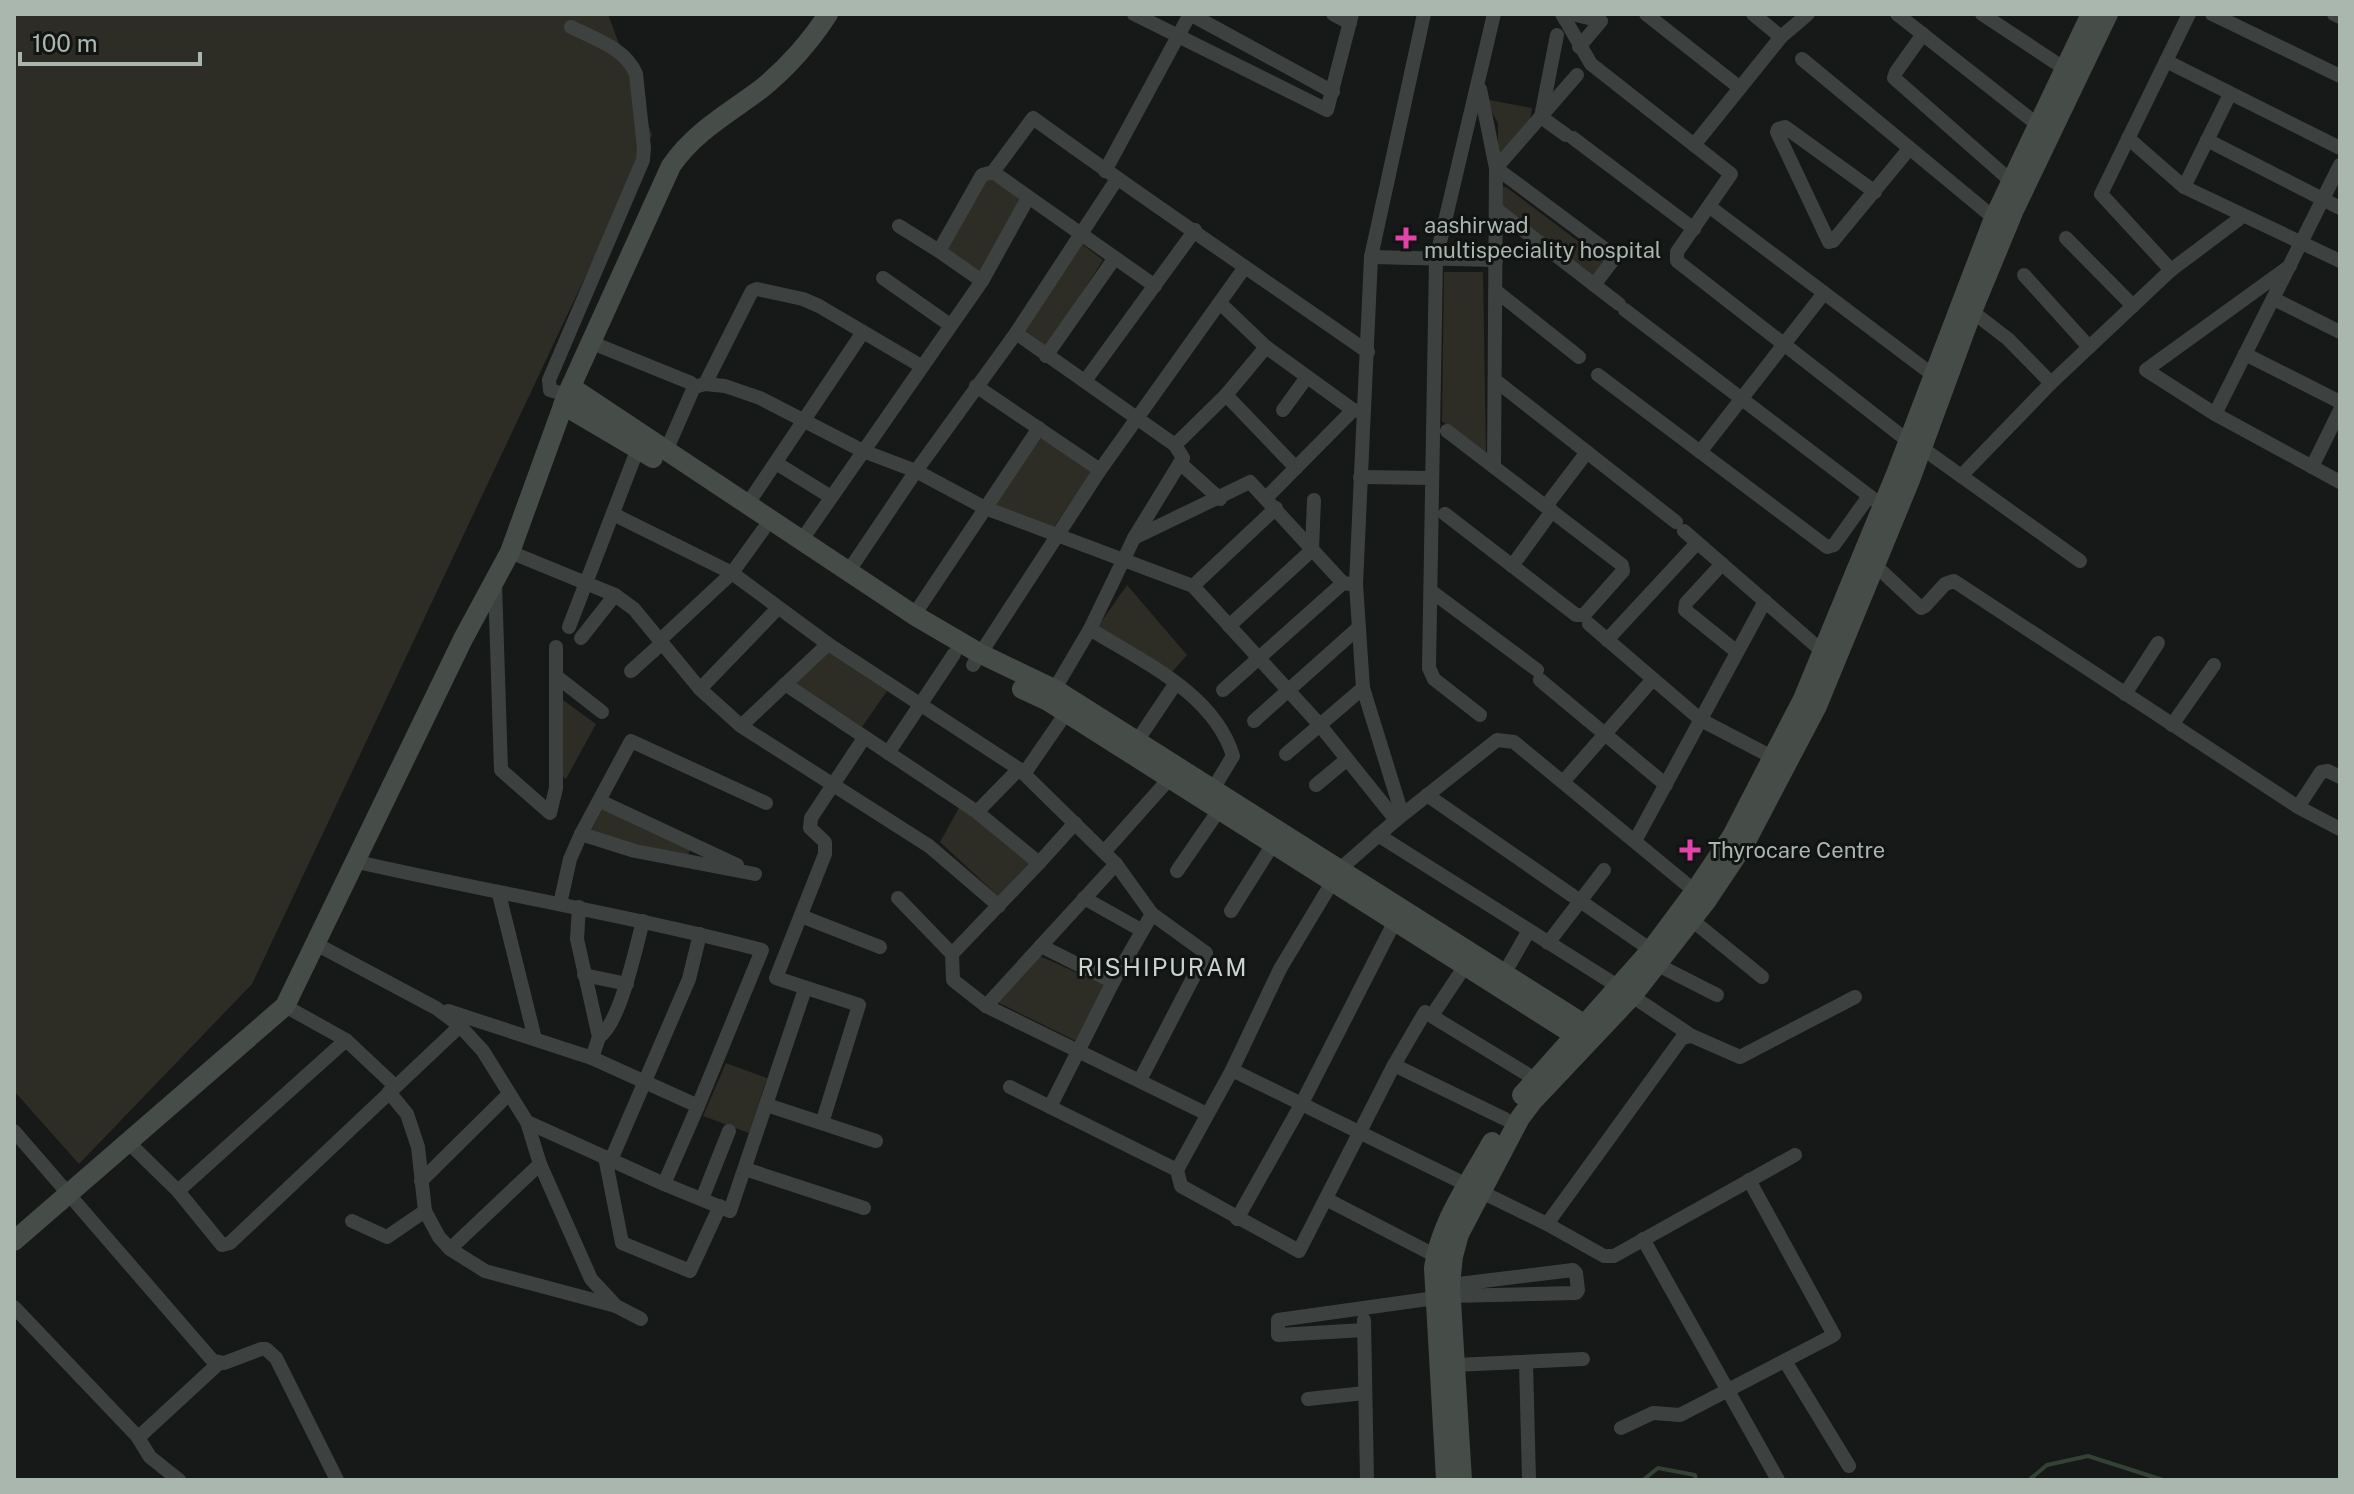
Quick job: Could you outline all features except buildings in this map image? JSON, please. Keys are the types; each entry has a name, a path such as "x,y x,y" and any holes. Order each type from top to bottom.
{"street":[{"path":"14,1241 285,1006 463,639 510,552 567,396 671,166 688,142 765,86 816,32 828,14"},
{"path":"1134,14 1327,110 1351,19 1333,14"},
{"path":"848,572 916,471 1016,333 1080,236 1190,14 1333,92"},
{"path":"1399,817 1363,688 1350,584 1360,477 1358,411 1368,352 1371,257 1424,14"},
{"path":"1480,715 1431,675 1429,668 1436,259 1494,14"},
{"path":"1562,14 1591,64 1731,174 1677,252 1677,261 1915,444 2080,561"},
{"path":"1572,14 1604,17"},
{"path":"1646,14 1740,88"},
{"path":"1753,14 1781,37"},
{"path":"1694,145 1781,37 1808,14"},
{"path":"1897,14 2038,125"},
{"path":"1982,14 2002,19 2065,69"},
{"path":"1446,1480 1445,1293 1459,1234 1474,1190 1505,1119 1535,1079 1586,1034 1626,992 1745,843 1817,706 1875,565 1994,218 2091,14"},
{"path":"1598,375 1830,548 1876,501 1915,444 1933,375 2108,14"},
{"path":"2171,270 2101,194 2189,14"},
{"path":"2212,14 2340,76"},
{"path":"2334,14 2340,17"},
{"path":"1579,47 1604,17"},
{"path":"571,27 618,51 632,63 636,74 644,148 634,183 549,380 550,390 567,396 666,451 976,659 1052,695 1137,741 1213,789 1395,921 1465,966 1586,1034"},
{"path":"1923,34 1894,78 2011,181"},
{"path":"1541,117 1557,35"},
{"path":"1802,59 1994,218"},
{"path":"2166,61 2340,148"},
{"path":"1496,168 1577,75"},
{"path":"1479,82 1496,168 1494,467"},
{"path":"2184,187 2230,94"},
{"path":"1541,117 1694,229"},
{"path":"939,251 982,175 993,172 1033,118 1368,352"},
{"path":"1875,192 1785,127 1778,129 1829,242 1833,241 1875,192 1909,149"},
{"path":"2128,138 2184,187 2340,261"},
{"path":"2207,140 2340,208"},
{"path":"2215,414 2340,165"},
{"path":"1496,168 1613,255 1613,260 1594,285"},
{"path":"993,172 1155,286"},
{"path":"801,541 982,281 1028,198"},
{"path":"1710,207 1933,375"},
{"path":"1496,209 1876,501"},
{"path":"1961,476 2051,383 2171,270 2243,216"},
{"path":"899,226 982,281"},
{"path":"1085,381 1195,230"},
{"path":"2066,238 2133,306"},
{"path":"1371,257 1496,260"},
{"path":"1046,356 1114,259"},
{"path":"2290,266 2146,370 2215,414 2340,482"},
{"path":"976,659 1100,470 1245,267"},
{"path":"2024,275 2089,347"},
{"path":"883,278 950,325"},
{"path":"666,451 752,291 757,289 803,299 921,366"},
{"path":"1496,291 1579,357"},
{"path":"1700,452 1824,293"},
{"path":"2274,299 2340,332"},
{"path":"1220,303 1266,347 1358,411"},
{"path":"1966,307 2008,339 2051,383"},
{"path":"747,505 863,332"},
{"path":"1016,333 1175,445 1183,458 1134,538 1090,629 1052,695"},
{"path":"590,342 700,386 725,386 760,398 863,451 916,471 985,508 1193,586 1399,817"},
{"path":"1175,445 1226,395 1266,347"},
{"path":"2245,354 2340,402"},
{"path":"1283,410 1307,377"},
{"path":"1495,380 1680,526 1822,651"},
{"path":"976,386 1100,470"},
{"path":"1226,395 1296,468"},
{"path":"567,396 638,448 954,654 976,659"},
{"path":"2312,467 2340,410"},
{"path":"1193,586 1271,503 1296,468 1358,411"},
{"path":"914,615 1039,428"},
{"path":"1445,514 1580,617 1623,571 1622,565 1447,431"},
{"path":"569,627 638,448"},
{"path":"1512,566 1587,452"},
{"path":"776,463 831,497"},
{"path":"1180,463 1220,499"},
{"path":"1360,477 1432,478"},
{"path":"1134,538 1250,482 1312,550 1350,584"},
{"path":"1229,626 1312,550 1314,500"},
{"path":"1655,957 1692,920 1701,896 1803,699 1876,501"},
{"path":"613,514 732,573 828,644 1022,772 1116,864 1152,914 1206,953"},
{"path":"631,671 732,573 763,530"},
{"path":"1607,640 1697,543"},
{"path":"510,552 615,595 634,609 700,689 741,726 929,846 999,906"},
{"path":"1722,564 1686,603 1685,610 1737,652"},
{"path":"1875,565 1921,608 1945,584 1954,581 2298,807 2340,829"},
{"path":"495,583 501,770 550,813 556,788 556,647"},
{"path":"1223,690 1350,584"},
{"path":"1431,591 1538,675 1666,785"},
{"path":"581,638 615,595"},
{"path":"1635,841 1765,601"},
{"path":"700,689 778,608"},
{"path":"1589,624 1701,720 1772,757"},
{"path":"1090,629 1176,683 1223,730 1233,756 1213,789"},
{"path":"1254,721 1357,629"},
{"path":"2125,694 2158,643"},
{"path":"741,726 828,644"},
{"path":"888,753 954,654"},
{"path":"2172,725 2214,665"},
{"path":"556,676 602,712"},
{"path":"1563,782 1653,679"},
{"path":"1137,741 1176,683"},
{"path":"785,684 977,812 1039,863"},
{"path":"1286,754 1363,688"},
{"path":"1052,695 1066,713 1273,844 1336,876 1504,974 1586,1034"},
{"path":"977,812 1022,772 1066,713"},
{"path":"822,1123 859,1005 776,978 826,847 825,842 810,828 809,822 864,738"},
{"path":"1535,1079 1428,1011 1422,1014 1299,1251 1237,1219 1181,1186 1178,1181 1177,1170 1232,1070 1280,969 1336,876 1399,817 1497,740 1502,738 1514,742 1701,896"},
{"path":"560,904 570,859 631,741 766,803"},
{"path":"1316,785 1346,760"},
{"path":"2298,807 2321,772 2328,771 2340,777"},
{"path":"1104,852 1170,778"},
{"path":"1427,795 1655,957 1717,995"},
{"path":"581,834 635,851 755,874 600,801"},
{"path":"1177,871 1219,810"},
{"path":"952,954 1075,823"},
{"path":"1378,835 1692,1036 1740,1057 1855,997"},
{"path":"1231,911 1273,844"},
{"path":"353,861 499,894 643,921 784,957"},
{"path":"986,1006 1116,864"},
{"path":"1548,943 1604,870"},
{"path":"499,894 535,1039"},
{"path":"898,898 952,954 953,980 986,1006 1207,1114"},
{"path":"1084,898 1141,930"},
{"path":"579,907 577,939 599,1037 592,1058"},
{"path":"1050,1107 1113,982 1152,914"},
{"path":"801,916 880,947"},
{"path":"1692,920 1762,977"},
{"path":"599,1037 607,1032 627,984 643,921"},
{"path":"1237,1219 1302,1103 1395,921"},
{"path":"1504,974 1528,932"},
{"path":"700,934 689,979 608,1158 622,1243 690,1271 720,1206"},
{"path":"1140,1080 1212,938"},
{"path":"316,944 436,1008 460,1026 483,1051 527,1122 540,1164 591,1279 616,1306"},
{"path":"1041,946 1113,982"},
{"path":"664,1184 762,950"},
{"path":"1433,1014 1465,966"},
{"path":"584,975 627,984"},
{"path":"527,1122 730,1211 805,989"},
{"path":"285,1006 346,1040 392,1089 407,1114 418,1147 425,1211 439,1237 450,1249 485,1271 616,1306 641,1319"},
{"path":"436,1008 592,1058 698,1106"},
{"path":"129,1143 178,1191 222,1245 227,1246 460,1026"},
{"path":"1462,1480 1455,1365 1445,1293 1436,1256 1445,1227 1474,1190 1520,1118 1586,1034"},
{"path":"1547,1224 1682,1038 1692,1036"},
{"path":"178,1191 346,1040"},
{"path":"1394,1065 1505,1119"},
{"path":"1232,1070 1547,1224 1604,1256 1614,1256 1795,1155"},
{"path":"1010,1087 1177,1170"},
{"path":"421,1181 508,1095"},
{"path":"767,1105 876,1141"},
{"path":"14,1131 218,1364"},
{"path":"702,1199 729,1131"},
{"path":"450,1249 540,1164"},
{"path":"745,1169 864,1208"},
{"path":"1621,1428 1653,1413 1680,1415 1834,1335 1749,1180"},
{"path":"1326,1199 1436,1256"},
{"path":"352,1221 387,1237 425,1211"},
{"path":"1643,1239 1778,1480"},
{"path":"1364,1330 1278,1335 1278,1320 1364,1308 1445,1293 1573,1270 1578,1290 1576,1293 1445,1293"},
{"path":"14,1307 137,1436 150,1457 179,1480"},
{"path":"1364,1308 1367,1480"},
{"path":"137,1436 218,1364 261,1349 271,1352 276,1358 337,1480"},
{"path":"1455,1365 1583,1359"},
{"path":"1785,1361 1849,1466"},
{"path":"1526,1362 1529,1480"},
{"path":"1308,1399 1365,1393"}],"shaded area":[{"path":"14,14 608,14 652,135 252,984 79,1164 14,1091"},
{"path":"1484,99 1532,108 1529,126 1498,160 1498,123"},
{"path":"988,177 1023,200 981,272 945,247"},
{"path":"1498,187 1506,187 1606,262 1588,283 1498,217"},
{"path":"1082,244 1103,260 1047,347 1025,330"},
{"path":"1444,272 1483,272 1486,452 1482,454 1442,421"},
{"path":"1041,438 1091,472 1052,530 994,505"},
{"path":"1127,585 1187,655 1172,672 1097,628"},
{"path":"826,651 887,691 862,727 795,683"},
{"path":"563,700 596,724 566,779 562,776"},
{"path":"960,806 1030,862 998,896 940,842"},
{"path":"603,808 691,848 687,857 590,833"},
{"path":"1040,956 1106,986 1078,1042 997,1002"},
{"path":"726,1063 767,1078 749,1133 703,1116"}],"waterway":[{"path":"2029,1480 2047,1465 2088,1456 2163,1480"},
{"path":"1643,1480 1658,1468 1695,1475 1696,1480"}],"place":[{"name":"aashirwad multispeciality hospital","path":"1406,238"},
{"name":"Thyrocare Centre","path":"1690,850"}],"district":[{"name":"RISHIPURAM","path":"1163,967"}]}
